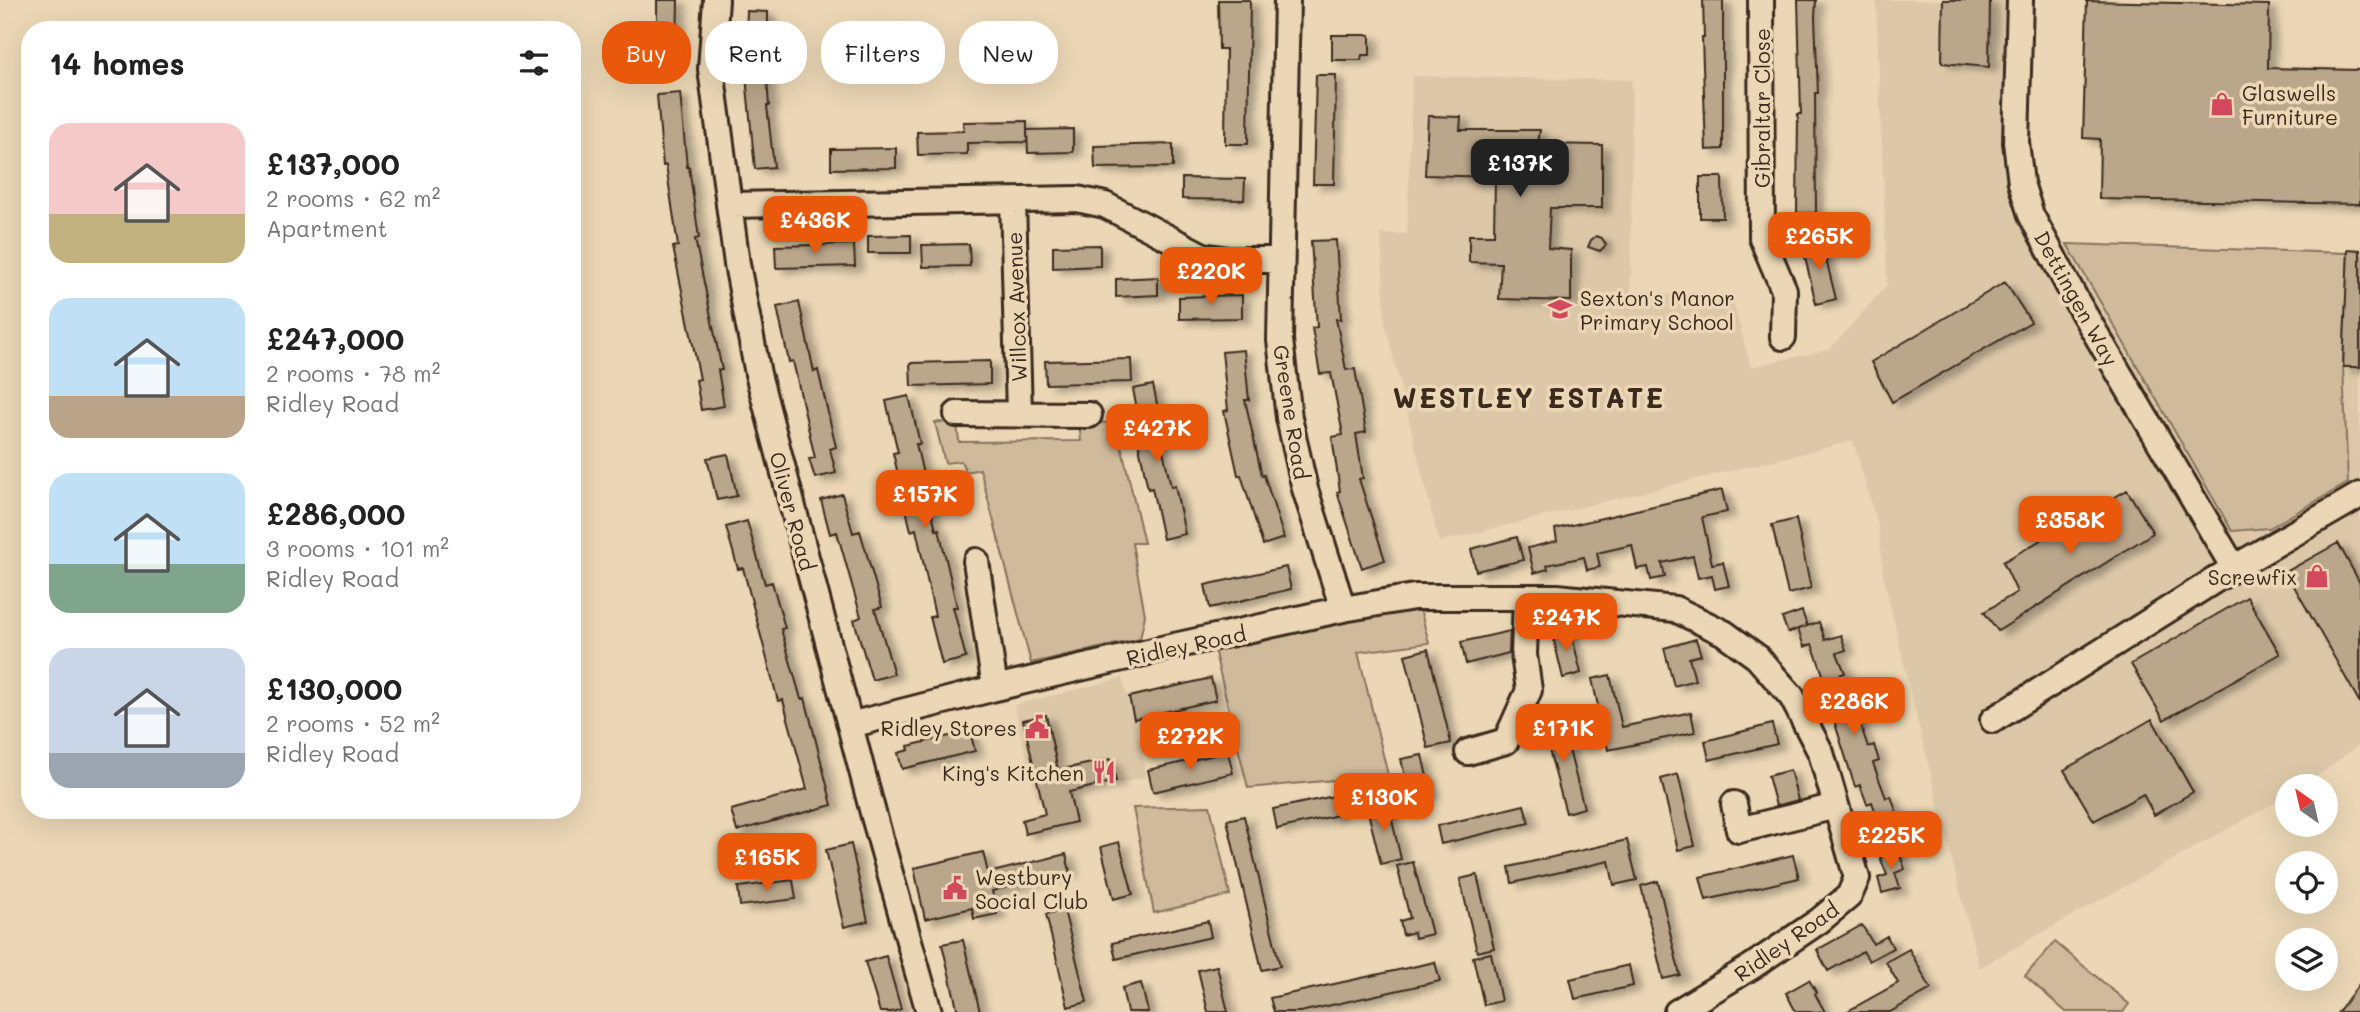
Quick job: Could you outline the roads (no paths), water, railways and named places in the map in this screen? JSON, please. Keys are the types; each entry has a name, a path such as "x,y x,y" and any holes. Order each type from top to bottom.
{"street":[{"name":"Oliver Road","path":"716,0 712,69 737,264 765,404 929,1012"},
{"name":"Greene Road","path":"1287,0 1280,340 1289,418 1305,489 1343,609"},
{"name":"Gibraltar Close","path":"1761,0 1762,238 1784,290 1783,337"},
{"name":"Dettingen Way","path":"2020,0 2016,142 2021,183 2031,215 2077,302 2234,568"},
{"name":"Willcox Avenue","path":"729,205 1077,199 1105,205 1203,256 1228,260 1280,260"},
{"name":"Willcox Avenue","path":"1013,201 1019,413"},
{"name":"Willcox Avenue","path":"957,414 1089,415"},
{"path":"1993,720 2234,568 2360,495"},
{"path":"976,561 995,688"},
{"name":"Ridley Road","path":"850,725 995,688 1343,609 1414,597 1557,597 1675,609 1724,633 1757,657 1792,697 1821,753 1857,878 1849,896 1798,935 1677,1012"},
{"path":"1468,752 1506,741 1529,690 1524,655 1526,597"},
{"path":"1734,804 1740,830 1836,806"}],"place":[{"name":"Glaswells Furniture","path":"2222,104"},
{"name":"Sexton's Manor Primary School","path":"1560,309"},
{"name":"Screwfix","path":"2317,576"},
{"name":"Ridley Stores","path":"1037,727"},
{"name":"King's Kitchen","path":"1104,772"},
{"name":"Westbury Social Club","path":"955,888"}],"district":[{"name":"WESTLEY ESTATE","path":"1529,397"}]}
